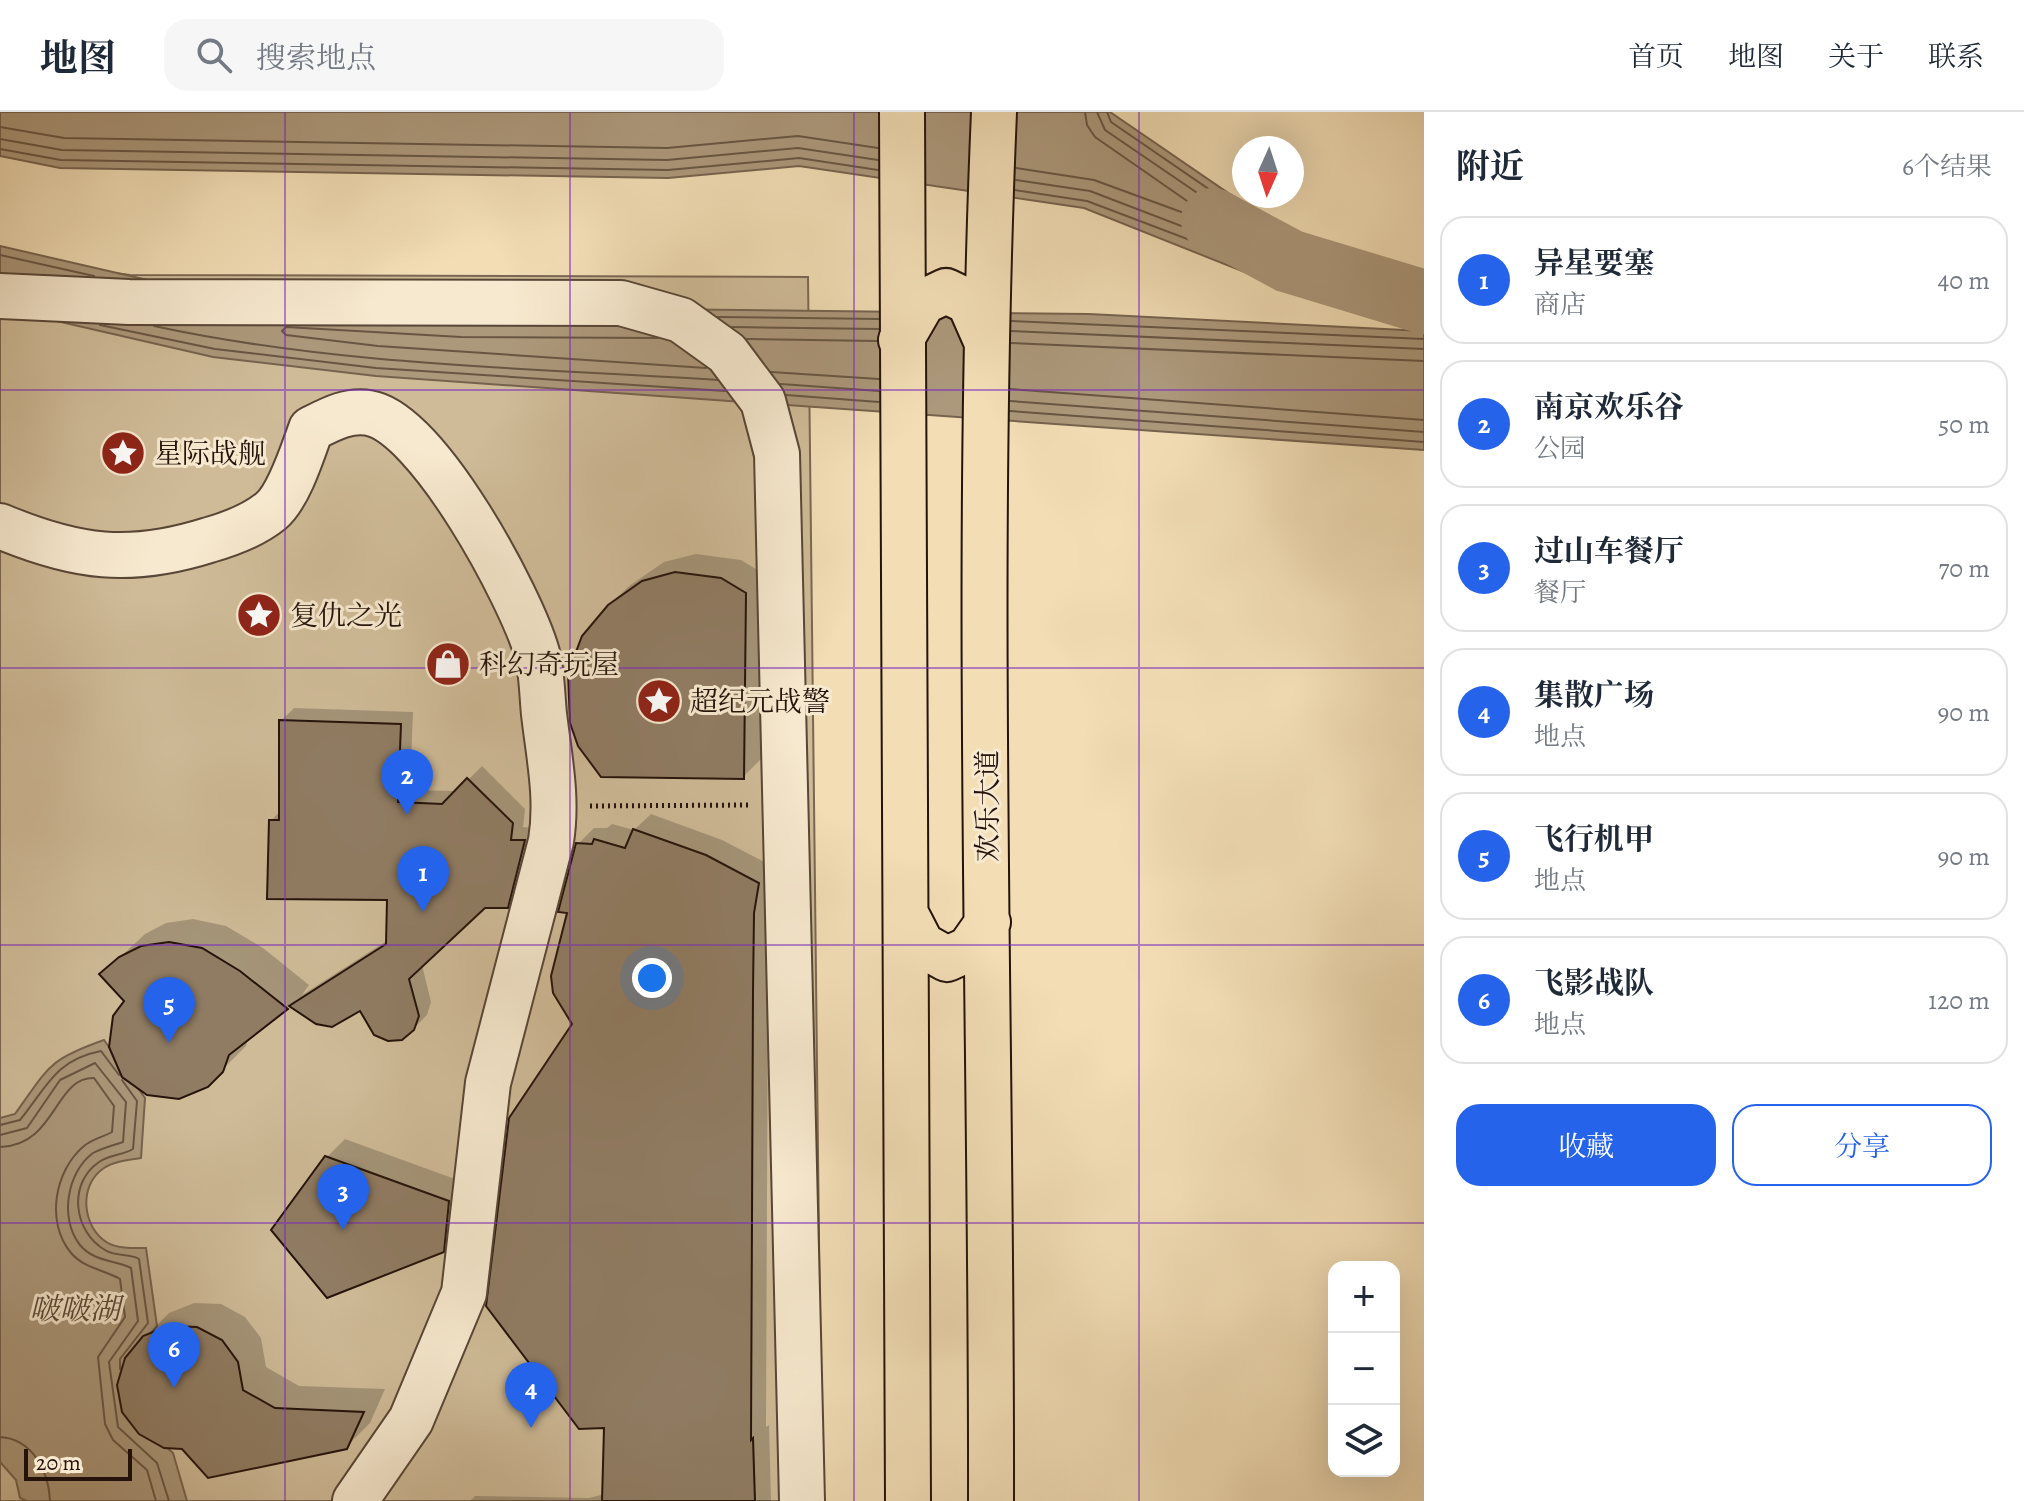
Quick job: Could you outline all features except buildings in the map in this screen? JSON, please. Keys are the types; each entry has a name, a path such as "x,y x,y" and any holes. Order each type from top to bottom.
{"main road":[{"path":"902,112 900,225 908,1501"},
{"name":"欢乐大道","path":"991,1501 988,346 994,112"},
{"path":"901,340 923,302 946,291 969,302 988,346"},
{"path":"906,914 922,945 947,959 969,949 988,922"}],"street":[{"path":"0,296 129,302 621,303 681,320 727,353 763,401 777,454 802,1501"},
{"path":"0,526 46,545 103,555 164,554 231,533 272,510 296,468 311,429 339,415 369,413 395,424 452,488 503,571 537,654 556,806 551,841 488,1083 464,1293 411,1420 355,1501"}],"path":[{"path":"556,806 785,804"}],"shaded area":[{"path":"0,258 130,275 808,277 822,1501 0,1501"}],"water":[{"path":"0,112 1110,112 1232,196 1232,208 1250,208 1294,238 1282,287 1084,208 799,166 668,178 60,168 0,156"},
{"path":"0,246 204,293 462,307 1089,314 1424,331 1424,450 376,376 213,357 0,308"},
{"name":"啵啵湖","path":"104,1040 145,1098 141,1158 117,1162 95,1176 86,1207 93,1228 108,1243 146,1248 157,1326 127,1364 135,1420 173,1453 187,1501 27,1501 20,1498 16,1480 0,1462 0,1118 15,1114 43,1075 60,1060"}],"waterway":[{"path":"1213,220 1289,261 1424,302"}],"place":[{"name":"星际战舰","path":"123,453"},
{"name":"复仇之光","path":"259,615"},
{"name":"科幻奇玩屋","path":"448,664"},
{"name":"超纪元战警","path":"659,701"},
{"name":"南京欢乐谷","path":"407,815"},
{"name":"异星要塞","path":"423,912"},
{"name":"飞行机甲","path":"169,1043"},
{"name":"过山车餐厅","path":"343,1230"},
{"name":"飞影战队","path":"174,1388"},
{"name":"集散广场","path":"531,1428"}]}
